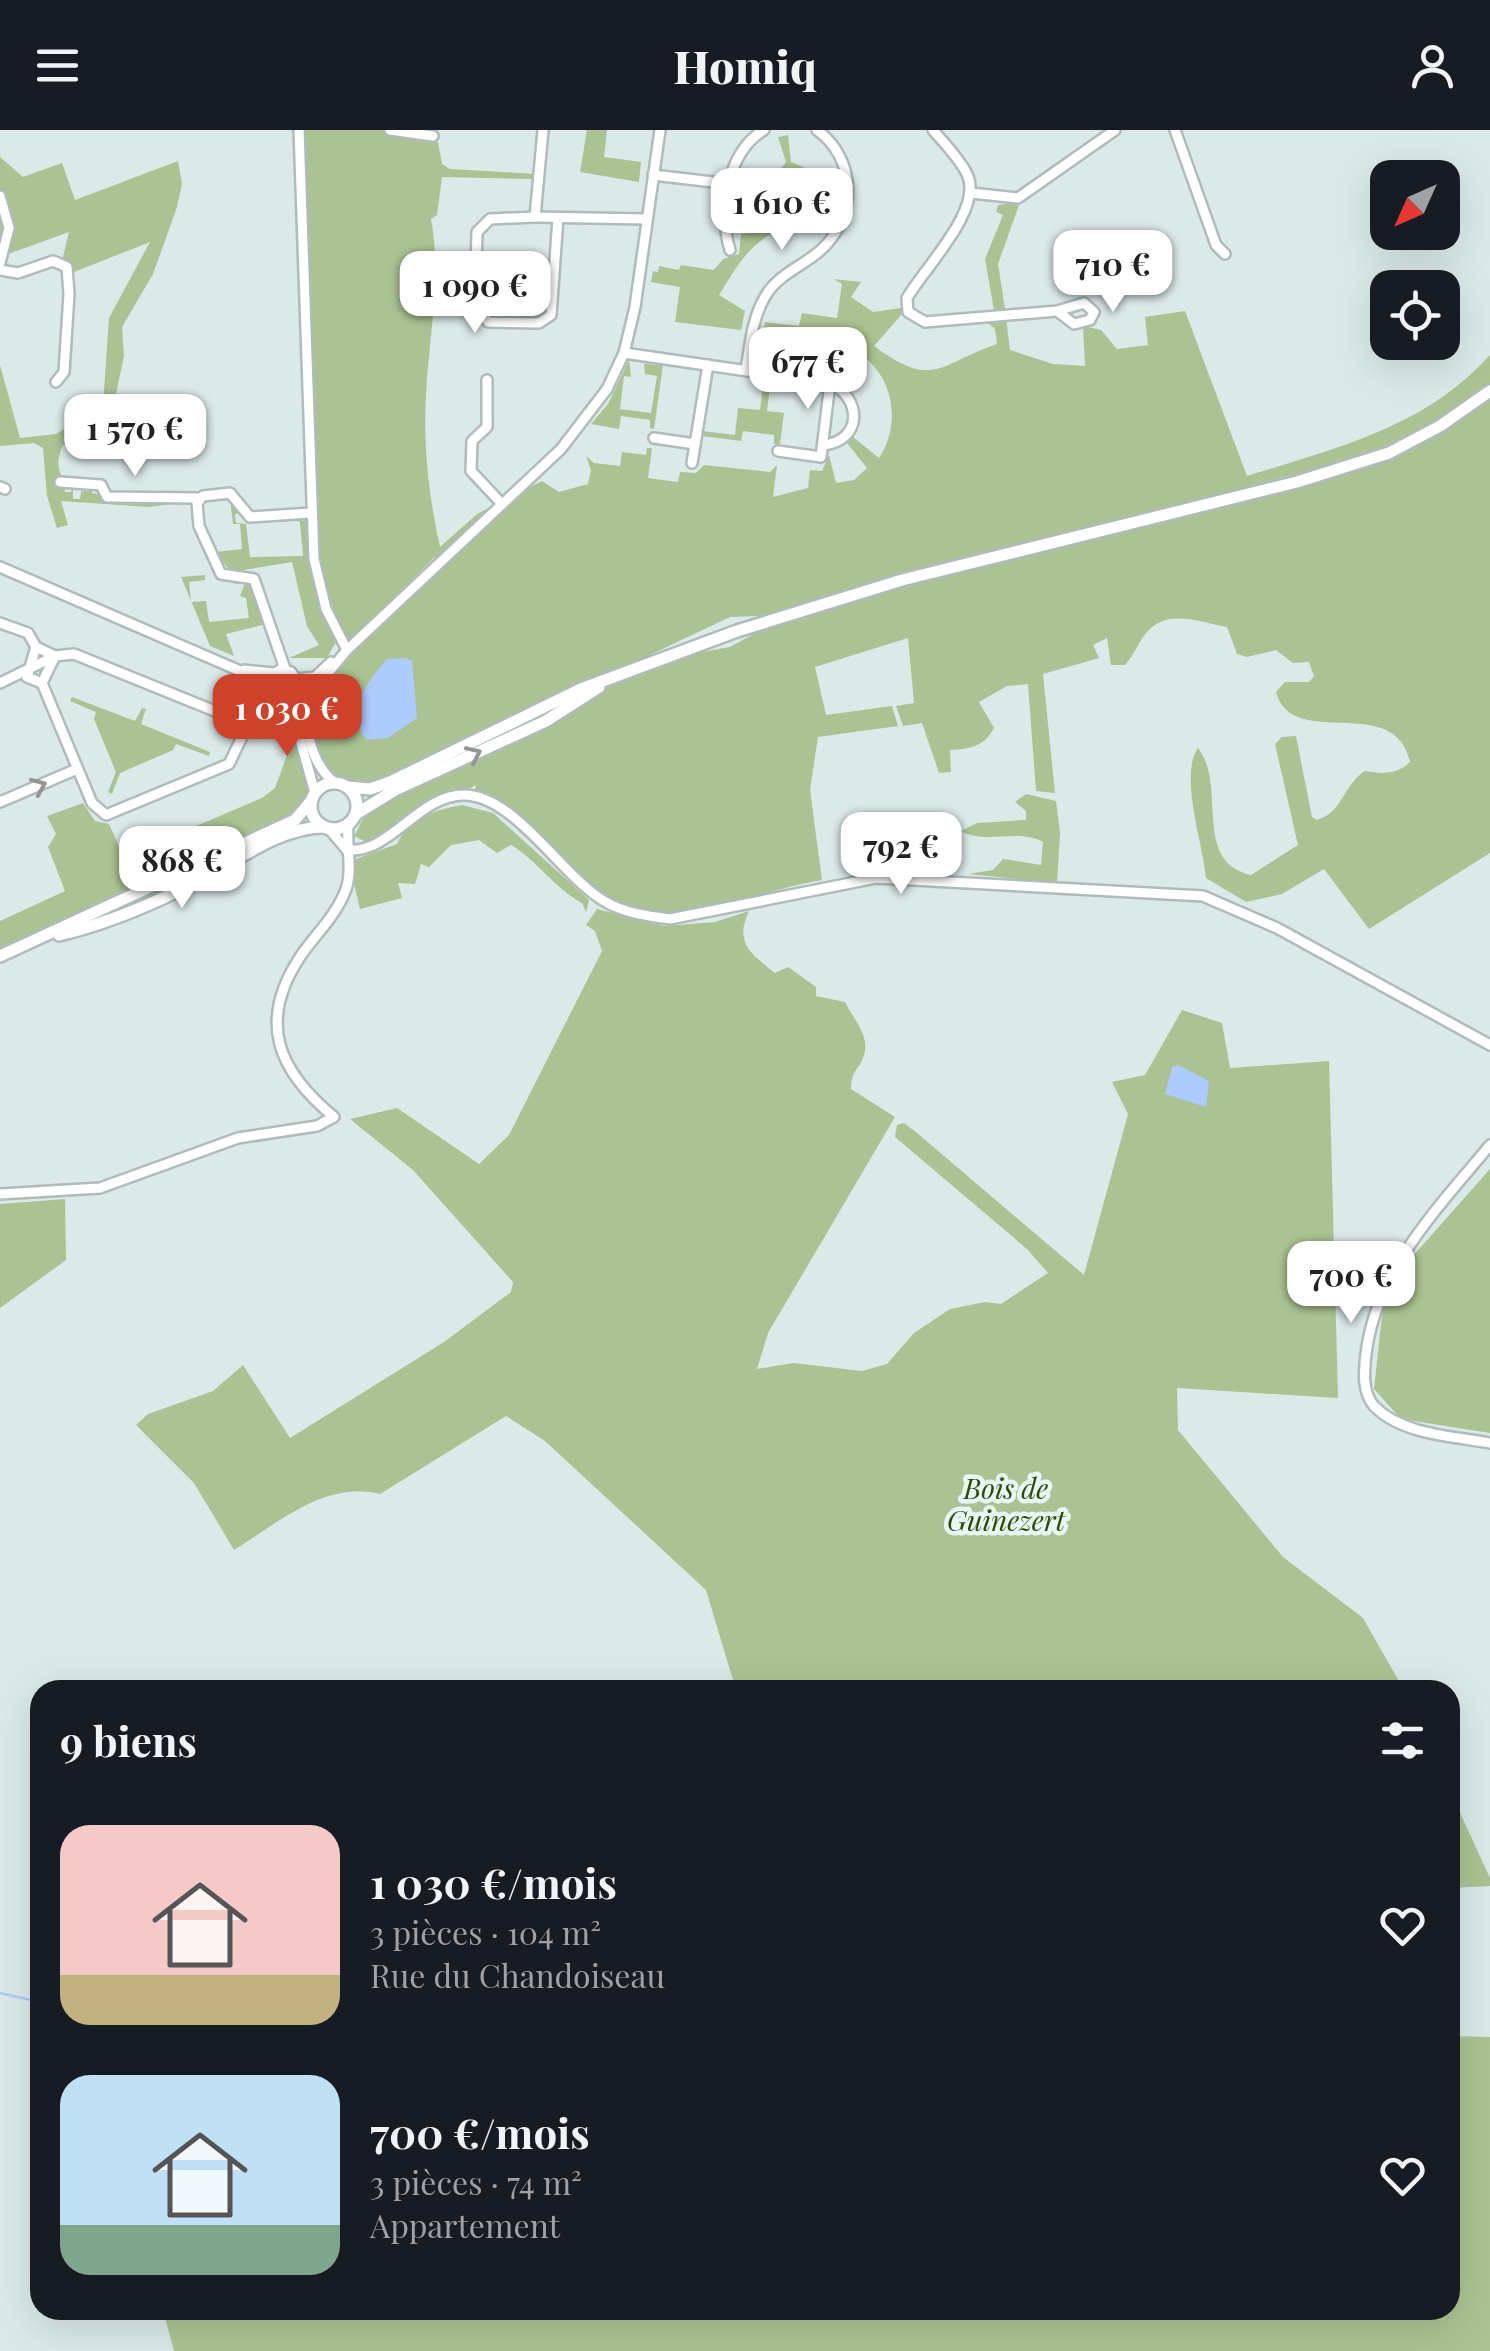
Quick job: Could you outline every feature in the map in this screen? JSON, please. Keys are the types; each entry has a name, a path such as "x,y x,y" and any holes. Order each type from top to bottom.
{"main road":[{"path":"0,956 295,820 313,797 341,785 370,789 390,782 580,689 738,631 902,580 1297,482 1389,453 1440,426 1490,391"},
{"path":"31,942 95,926 198,882 242,854 292,832 348,826 356,814 395,790 546,721 606,682"},
{"path":"341,785 356,799 356,814"},
{"path":"313,797 312,816 327,828"}],"street":[{"path":"298,130 311,513 317,579 346,651"},
{"path":"390,130 433,136"},
{"path":"535,217 543,130"},
{"path":"0,566 105,616 241,670 296,679 316,677 582,427 624,353 635,307 660,130"},
{"path":"730,250 726,236 730,184 742,147 764,130"},
{"path":"746,370 754,323 766,293 825,246 844,216 845,165 836,146 817,130"},
{"path":"934,130 967,174 971,193 964,215 907,298 908,312 924,322 1057,312"},
{"path":"971,193 1018,198 1115,130"},
{"path":"1176,130 1216,245 1225,254"},
{"path":"654,175 730,184"},
{"path":"0,196 9,228 0,266 18,274 53,261 67,267 70,294 64,372 56,382"},
{"path":"558,218 551,315 539,322 488,322 476,303 477,232 490,219 535,217 646,219"},
{"path":"624,353 830,384 848,394 856,412 852,429 842,440 824,446"},
{"path":"692,463 708,365"},
{"path":"487,380 487,427 472,441 471,471 502,504"},
{"path":"778,451 821,457 830,384"},
{"path":"487,392 501,393"},
{"path":"654,438 695,444"},
{"path":"60,482 101,485 107,496 199,498 233,494 250,517 311,513"},
{"path":"199,498 199,526 219,571 226,577 254,579 283,705 294,718 313,797"},
{"path":"0,624 28,632 36,647 55,656"},
{"path":"36,647 27,677 42,683 95,809 110,814 229,764 252,716"},
{"path":"341,785 322,769 310,744 308,716 318,685 346,651"},
{"path":"0,682 55,656 74,654 235,719 252,716 270,704 283,705"},
{"path":"42,683 55,656"},
{"path":"270,704 276,674"},
{"path":"296,679 313,704"},
{"path":"294,718 308,716"},
{"path":"235,719 243,737"},
{"path":"0,802 77,769"},
{"path":"348,850 380,840 418,811 464,795 488,801 516,820 601,900 655,918 670,920 876,878 1203,896 1276,928 1490,1045"},
{"path":"0,1194 100,1188 238,1138 317,1126 334,1116 292,1075 276,1021 283,986 347,890 348,826"},
{"path":"327,828 348,850"},
{"path":"1490,1145 1390,1276 1376,1309 1364,1372 1374,1406 1398,1422 1490,1443"}],"green space":[{"path":"302,130 403,130 404,138 438,142 442,164 450,169 536,174 535,179 442,177 437,215 431,219 435,285 425,434 440,547 477,514 542,481 559,492 588,484 591,470 586,456 594,463 620,466 622,452 646,455 647,448 652,448 648,478 678,482 680,472 696,473 704,465 770,472 777,465 773,497 808,488 810,470 822,471 829,455 836,483 854,480 867,468 847,443 853,437 879,458 887,443 892,411 884,381 863,356 838,343 763,333 765,322 799,326 802,313 837,318 842,284 834,279 861,282 851,297 873,312 901,308 903,313 874,346 894,360 924,370 949,365 997,344 995,329 988,323 991,319 1006,318 1010,350 1053,364 1085,366 1083,326 1101,330 1117,349 1148,345 1145,317 1185,311 1247,476 1346,444 1408,418 1465,380 1490,355 1490,383 1450,414 1367,455 758,616 730,617 378,784 355,785 331,774 315,752 310,724 323,682 444,565 434,558 352,638 343,638 318,561"},
{"path":"587,130 607,130 604,157 641,162 639,182 580,172"},
{"path":"788,135 791,162 805,168 809,195 798,214 746,255 719,295 745,311 741,330 675,322 680,287 651,282 653,271 658,272 659,266 679,270 681,265 714,270 723,259 739,254 741,234 767,231 773,187 742,182 744,173 774,177 786,162 778,137"},
{"path":"0,157 23,177 62,163 75,200 178,161 182,184 177,207 153,274 122,327 124,356 111,417 63,445 59,466 65,492 71,492 73,486 73,499 80,499 82,486 82,492 92,487 92,493 97,494 99,487 104,499 187,502 149,507 61,501 68,525 57,528 47,496 43,448 34,443 0,446 0,365 20,438 56,434 103,405 109,318 150,242 74,272 62,261 69,232 0,257"},
{"path":"1020,202 998,264 1005,309 994,310 985,259 1003,215 996,212 998,205"},
{"path":"629,360 631,377 624,376 620,409 651,413 657,376 645,374 644,364 663,365 654,429 650,428 650,420 621,416 619,429 591,424 608,404"},
{"path":"764,378 771,379 767,411 784,413 780,444 774,444 774,435 743,431 741,441 702,436 702,431 735,435 738,408 760,410"},
{"path":"1490,397 1490,853 1369,929 1324,869 1282,894 1246,902 1206,878 1191,792 1193,760 1198,748 1206,764 1216,839 1222,855 1233,867 1251,875 1298,845 1275,744 1282,737 1296,736 1312,817 1317,820 1338,805 1365,771 1389,772 1410,762 1401,741 1385,730 1365,724 1321,722 1286,709 1276,692 1285,682 1309,682 1314,676 1309,662 1293,663 1276,650 1247,657 1237,654 1227,627 1186,619 1156,624 1125,665 1111,665 1107,638 1093,645 1099,658 1043,674 1055,793 1036,791 1028,684 1007,686 979,702 994,728 976,746 950,750 951,772 939,773 922,723 903,726 896,706 914,703 908,638 815,667 826,715 892,706 898,726 818,737 810,790 822,880 681,912 653,912 626,906 588,886 520,820 474,793 476,785 423,803 368,843 354,836 370,806 551,722 606,688 685,655 730,647 768,626 817,610 1409,449"},
{"path":"230,497 241,513 235,514 236,523 246,524 250,557 303,556 300,522 294,519 308,521 316,586 336,642 327,658 289,658 319,645 307,626 292,562 231,572 215,552 242,549 240,524 233,524 230,499 201,502"},
{"path":"205,575 205,580 189,582 191,600 181,577"},
{"path":"233,579 247,579 266,624 226,634 234,656 210,646 191,602 206,601 209,622 249,618 246,598 240,596 245,583 234,584"},
{"path":"72,697 135,721 142,708 146,709 141,724 210,752 209,756 176,744 173,750 120,773 112,794 108,792 116,772 94,719 96,712 70,701"},
{"path":"275,708 294,729 312,785 297,815 0,950 0,921 65,891 48,847 56,834 47,816 83,803 95,821 109,824 124,857 262,798 275,788 294,736 271,713"},
{"path":"1026,794 1056,801 1060,833 1057,883 968,874 993,870 1003,859 1041,865 1043,842 1023,836 980,837 961,831 977,823 1026,820 1026,811 1015,802"},
{"path":"462,805 493,813 589,900 586,912 582,903 521,851 511,845 497,853 479,840 451,845 429,867 421,864 415,884 398,883 402,898 360,909 354,884 351,885 353,860 397,844 408,827 424,816"},
{"name":"Bois de Guinezert","path":"597,909 665,926 715,922 749,911 744,940 759,960 775,973 788,967 816,987 816,996 845,1002 865,1043 851,1089 895,1117 768,1333 757,1369 793,1363 862,1371 887,1364 914,1333 950,1309 985,1302 1001,1304 1048,1273 1027,1249 895,1137 897,1125 904,1123 917,1133 1084,1275 1128,1114 1112,1082 1145,1075 1182,1010 1222,1023 1230,1068 1329,1061 1338,1398 1177,1388 1178,1430 1283,1557 1363,1618 1398,1680 733,1680 706,1590 545,1441 506,1416 380,1494 360,1491 322,1498 234,1550 194,1483 136,1425 148,1414 213,1391 243,1365 290,1438 444,1342 511,1292 513,1282 413,1170 350,1119 397,1108 479,1164 509,1135 602,951 595,931 586,925"},
{"path":"1490,1169 1490,1433 1401,1419 1374,1389 1383,1306 1412,1257"},
{"path":"65,1199 66,1260 0,1308 0,1204"},
{"path":"1460,1813 1490,1878 1490,1886 1460,1888"},
{"path":"1460,2036 1490,2037 1490,2351 174,2351 166,2320 1460,2320"}],"water":[{"path":"387,659 412,661 417,718 388,738 367,740 357,719 361,698"},
{"path":"1178,1065 1209,1081 1206,1107 1165,1094 1172,1067"}],"waterway":[{"path":"0,1993 30,2000"}]}
